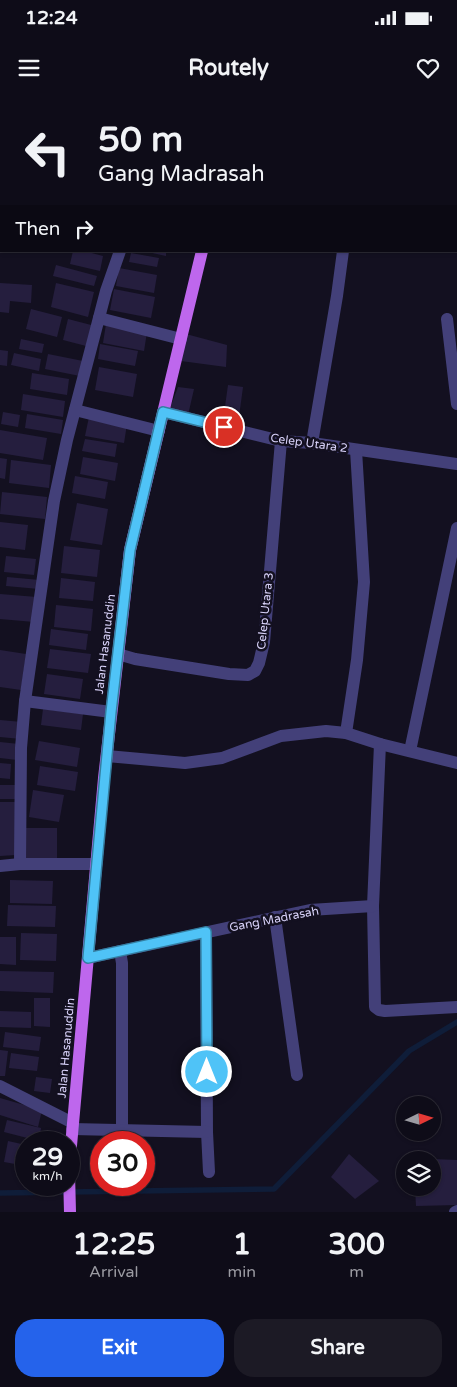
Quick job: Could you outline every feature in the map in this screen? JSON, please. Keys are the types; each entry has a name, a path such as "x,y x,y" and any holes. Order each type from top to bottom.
{"main road":[{"name":"Jalan Hasanuddin","path":"73,1131 106,756 130,550 202,252"},
{"path":"70,1196 70,1212"}],"street":[{"path":"20,864 21,770 25,701 54,501 106,291 120,252"},
{"path":"312,443 343,252"},
{"path":"99,318 181,339"},
{"path":"447,319 457,404"},
{"path":"75,410 158,430"},
{"name":"Celep Utara 2","path":"163,412 280,441 312,443 457,464"},
{"name":"Celep Utara 3","path":"118,654 229,674 248,675 255,670 259,663 264,642 280,441"},
{"path":"346,733 357,660 364,582 356,450"},
{"path":"410,752 457,528"},
{"path":"25,701 111,712"},
{"path":"106,756 185,763 222,758 281,736 326,731 346,733 380,744 457,763"},
{"path":"380,744 373,906 376,1007 379,1010 386,1011 457,1007"},
{"path":"0,866 20,864 96,864"},
{"name":"Gang Madrasah","path":"88,958 310,910 373,906"},
{"path":"275,918 297,1075"},
{"path":"206,932 209,1172"},
{"path":"120,951 122,963 122,1130"},
{"path":"0,1086 73,1126 122,1130 207,1132"}],"building":[{"path":"73,252 88,252 103,256 100,271 70,264"},
{"path":"148,252 166,252 166,256"},
{"path":"131,253 159,258 157,267 129,262"},
{"path":"56,265 97,276 94,286 53,276"},
{"path":"119,268 157,275 154,293 116,286"},
{"path":"0,283 32,285 31,303 10,301 9,313 0,312"},
{"path":"56,283 94,292 88,317 51,307"},
{"path":"114,289 155,297 151,318 110,310"},
{"path":"31,309 62,317 57,337 26,329"},
{"path":"68,319 95,326 90,347 63,340"},
{"path":"106,324 147,332 144,351 103,343"},
{"path":"186,334 227,345 226,367 181,361"},
{"path":"21,339 44,344 42,353 19,349"},
{"path":"100,344 138,351 135,366 98,359"},
{"path":"0,350 8,351 7,366 0,365"},
{"path":"14,353 41,359 39,371 11,365"},
{"path":"48,354 83,361 80,376 45,369"},
{"path":"99,367 137,374 133,397 95,390"},
{"path":"32,373 69,379 67,395 30,389"},
{"path":"228,385 243,387 238,424 223,421"},
{"path":"178,387 194,389 188,415 170,408"},
{"path":"23,394 65,401 63,417 21,410"},
{"path":"3,412 20,415 18,427 1,424"},
{"path":"27,414 63,420 61,434 25,428"},
{"path":"89,417 127,424 124,443 85,436"},
{"path":"0,430 47,438 43,460 0,453"},
{"path":"85,439 117,444 115,457 82,451"},
{"path":"83,457 118,463 115,481 80,474"},
{"path":"0,458 7,459 5,479 0,478"},
{"path":"11,460 51,465 49,488 9,483"},
{"path":"75,476 108,482 105,499 72,493"},
{"path":"2,492 47,497 45,519 0,514"},
{"path":"77,503 108,509 102,545 70,540"},
{"path":"0,522 28,525 25,550 0,547"},
{"path":"64,546 100,550 97,577 61,573"},
{"path":"6,556 36,559 34,575 4,572"},
{"path":"7,577 40,580 39,589 6,586"},
{"path":"61,578 95,582 93,601 59,598"},
{"path":"0,594 37,597 34,622 0,619"},
{"path":"56,605 93,609 91,631 54,627"},
{"path":"51,629 88,634 86,650 49,645"},
{"path":"50,649 91,654 88,673 47,668"},
{"path":"0,650 26,654 21,690 0,687"},
{"path":"47,674 83,679 80,699 44,694"},
{"path":"43,709 83,714 81,730 41,725"},
{"path":"0,720 22,722 21,739 0,737"},
{"path":"39,741 80,748 77,767 35,760"},
{"path":"0,742 19,744 17,760 0,758"},
{"path":"0,763 11,764 10,779 0,778"},
{"path":"40,766 78,772 75,791 37,785"},
{"path":"0,785 18,785 18,799 0,799"},
{"path":"33,790 64,795 59,822 29,817"},
{"path":"0,802 15,802 16,855 0,856"},
{"path":"26,828 57,828 57,861 26,861"},
{"path":"10,880 53,881 52,904 10,903"},
{"path":"8,905 56,906 55,927 7,926"},
{"path":"21,933 57,934 56,961 20,960"},
{"path":"0,937 16,937 16,965 0,964"},
{"path":"0,971 54,972 53,993 0,991"},
{"path":"34,998 50,998 50,1027 34,1026"},
{"path":"0,1011 31,1012 31,1028 0,1027"},
{"path":"5,1032 41,1037 39,1051 3,1047"},
{"path":"0,1050 8,1051 5,1076 0,1076"},
{"path":"11,1053 39,1057 37,1071 9,1068"},
{"path":"36,1077 52,1079 50,1093 34,1091"},
{"path":"0,1098 42,1110 38,1127 0,1115"},
{"path":"7,1120 41,1128 41,1131 15,1131 15,1135 4,1132"},
{"path":"8,1141 15,1143 15,1164 4,1162"},
{"path":"349,1154 379,1181 355,1199 331,1177"},
{"path":"441,1159 457,1160 457,1205 416,1206 415,1196 441,1196"}],"waterway":[{"path":"0,1193 274,1189 409,1051 457,1022"}],"route":[{"path":"207,1072 206,932 88,958 111,712 130,550 163,412 224,427"}]}
